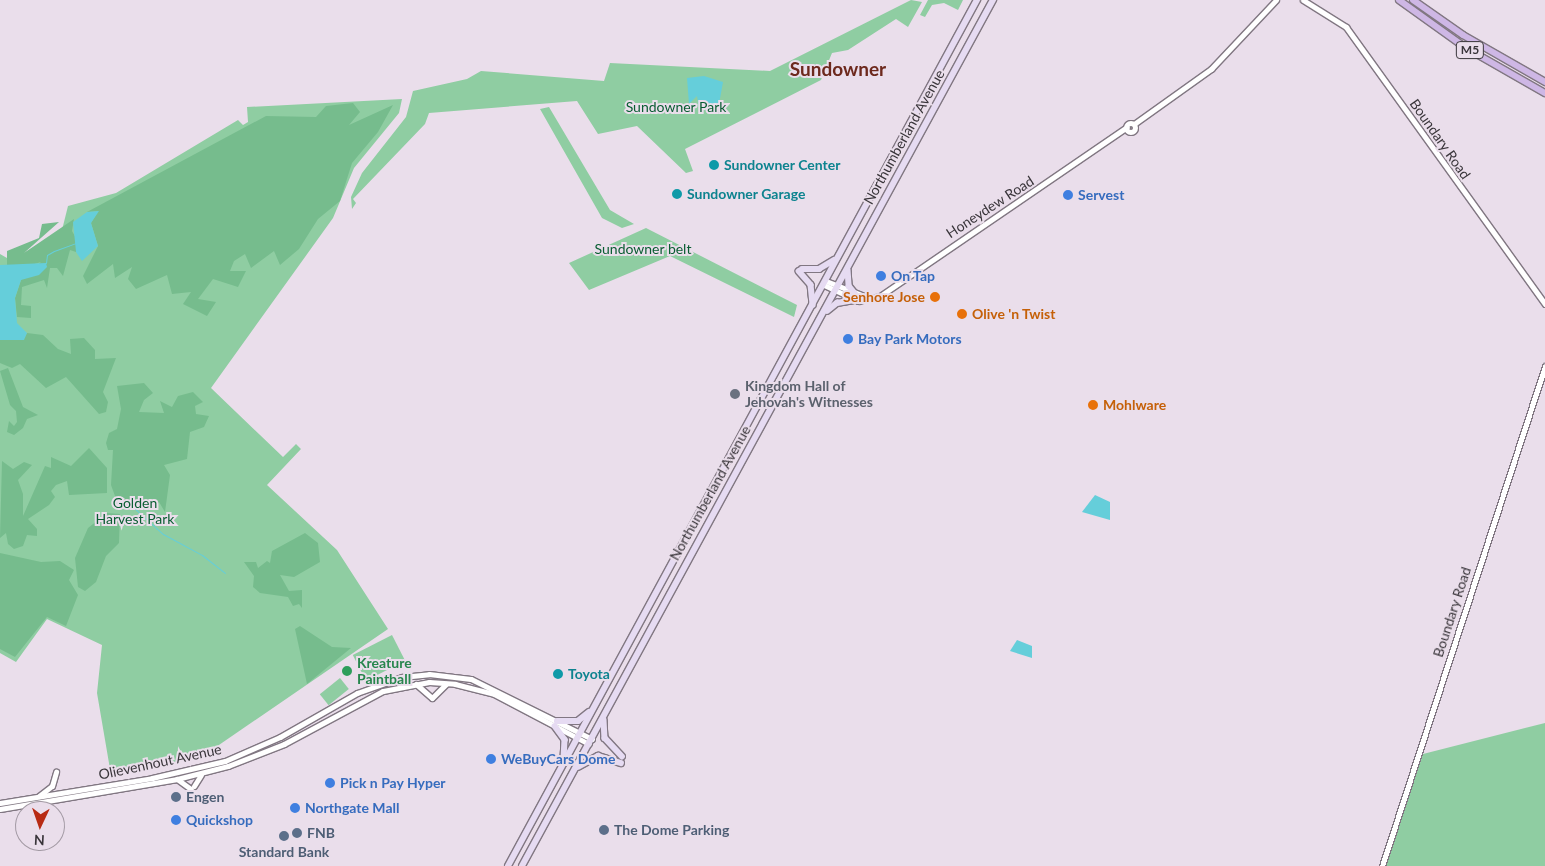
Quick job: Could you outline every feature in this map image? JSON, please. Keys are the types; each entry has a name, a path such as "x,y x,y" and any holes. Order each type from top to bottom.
{"main road":[{"name":"Northumberland Avenue","path":"508,866 580,736 594,705 813,307 837,258 977,0"},
{"name":"Northumberland Avenue","path":"522,866 993,0"},
{"name":"M5","path":"1399,0 1466,48 1545,93"},
{"name":"M5","path":"1413,0 1463,35 1545,82"},
{"path":"813,307 811,285 800,270 822,268 837,258"},
{"path":"821,318 837,303 856,298 848,283 850,264"},
{"path":"563,765 565,740 556,723 578,721 594,705"},
{"path":"576,769 598,756 622,760 605,738 604,716"}],"street":[{"name":"Boundary Road","path":"1303,0 1346,27 1545,304"},
{"name":"Honeydew Road","path":"856,298 875,298 1117,135 1135,126 1211,69 1274,1"},
{"path":"825,283 856,298"},
{"name":"Boundary Road","path":"1382,866 1545,366"},
{"name":"Olievenhout Avenue","path":"0,803 225,761 280,737 357,693 402,677 429,674 471,679 591,741"},
{"path":"414,684 423,687 432,698 438,688 449,683"},
{"name":"Olievenhout Avenue","path":"0,809 178,780 201,774 284,744 362,700 414,684 449,683 494,694 556,723"},
{"path":"38,797 52,786 56,772"},
{"path":"178,780 192,787 201,774"}],"green space":[{"name":"Sundowner Park","path":"911,0 922,2 908,27 896,19 848,50 832,53 821,80 685,149 693,171 686,173 637,126 598,134 577,101 429,113 425,124 353,199 356,203 352,209 351,197 362,173 406,117 413,91 467,79 481,71 604,81 610,63 770,71"},
{"path":"928,0 963,0 958,10 944,3 932,5 925,17 920,15"},
{"name":"Golden Harvest Park","path":"402,99 399,113 354,168 333,218 211,388 283,457 296,444 301,449 267,485 337,550 388,629 200,758 123,771 110,769 97,693 102,645 47,619 16,662 0,653 0,254 7,258 19,256 62,230 68,206 116,193 238,120 243,125 248,122 247,107"},
{"path":"353,103 360,112 349,125 393,105 378,132 352,163 340,201 318,219 299,249 280,265 274,251 251,268 245,254 234,261 230,271 246,271 238,287 213,279 198,299 216,302 207,316 183,304 191,292 172,294 167,275 136,289 128,279 132,267 115,278 113,264 87,284 83,276 98,246 91,223 98,211 87,212 266,116 316,117 326,106"},
{"path":"549,107 610,210 634,224 622,228 602,218 540,109"},
{"path":"74,219 72,231 77,240 76,252 70,250 63,276 57,268 50,268 47,288 44,280 22,287 21,305 31,306 31,318 17,317 15,298 21,280 41,262 28,266 7,265 7,251 39,238 42,224 59,222 24,253"},
{"name":"Sundowner belt","path":"646,228 797,305 794,317 670,256 589,290 569,263"},
{"path":"27,333 43,335 58,349 71,354 70,339 84,338 95,350 95,359 116,358 103,392 108,402 106,412 99,414 66,377 46,388 20,364 12,368 0,363 0,340 23,340"},
{"path":"8,368 23,407 38,415 27,419 23,428 14,435 7,432 9,421 14,426 17,422 16,411 10,405 0,371"},
{"path":"144,383 153,393 144,400 139,412 164,413 160,401 172,407 178,396 193,392 203,402 195,406 196,414 209,416 204,427 190,432 187,459 164,465 170,475 165,512 159,502 156,510 131,498 126,507 119,507 111,485 113,450 108,450 106,443 109,433 117,429 121,409 117,386"},
{"path":"89,448 107,468 107,493 69,495 67,481 56,485 51,491 55,497 49,505 28,519 37,529 37,536 27,535 23,546 14,549 8,544 6,533 0,538 2,461 13,469 24,462 32,465 18,480 23,494 23,516 45,466 51,468 51,457 71,466"},
{"path":"107,513 120,514 119,543 106,556 96,582 85,591 78,587 75,558 88,528"},
{"path":"305,533 318,543 320,562 294,577 280,575 289,591 302,590 302,608 299,604 293,606 288,597 260,593 253,587 254,576 244,562 256,562 258,568 267,561 270,563 272,551"},
{"path":"0,553 41,562 60,561 74,570 69,580 78,595 66,626 47,617 15,657 0,649"},
{"path":"300,626 332,647 351,648 307,684 295,629"},
{"path":"392,635 405,661 366,681 353,655"},
{"path":"340,678 349,689 329,705 320,694"},
{"path":"1545,723 1545,866 1385,866 1423,754"}],"water":[{"path":"704,76 723,82 719,104 699,108 697,96 689,104 687,78"},
{"path":"99,211 91,223 98,246 82,261 76,252 73,222 87,212"},
{"path":"46,263 47,267 39,275 21,280 15,298 17,323 27,333 24,340 0,340 0,265"},
{"path":"1095,495 1110,502 1110,520 1082,512"},
{"path":"1017,640 1032,646 1032,658 1010,651"}],"waterway":[{"path":"46,263 47,255 76,243"},
{"path":"133,507 163,534 202,555 225,573"}],"place":[{"name":"Sundowner Center","path":"714,165"},
{"name":"Sundowner Garage","path":"677,194"},
{"name":"Servest","path":"1068,195"},
{"name":"On Tap","path":"881,276"},
{"name":"Senhore Jose","path":"935,297"},
{"name":"Olive 'n Twist","path":"962,314"},
{"name":"Bay Park Motors","path":"848,339"},
{"name":"Kingdom Hall of Jehovah's Witnesses","path":"735,394"},
{"name":"Mohlware","path":"1093,405"},
{"name":"Kreature Paintball","path":"347,671"},
{"name":"Toyota","path":"558,674"},
{"name":"WeBuyCars Dome","path":"491,759"},
{"name":"Pick n Pay Hyper","path":"330,783"},
{"name":"Engen","path":"176,797"},
{"name":"Northgate Mall","path":"295,808"},
{"name":"Quickshop","path":"176,820"},
{"name":"The Dome Parking","path":"604,830"},
{"name":"FNB","path":"297,833"},
{"name":"Standard Bank","path":"284,836"}],"district":[{"name":"Sundowner","path":"838,69"}]}
